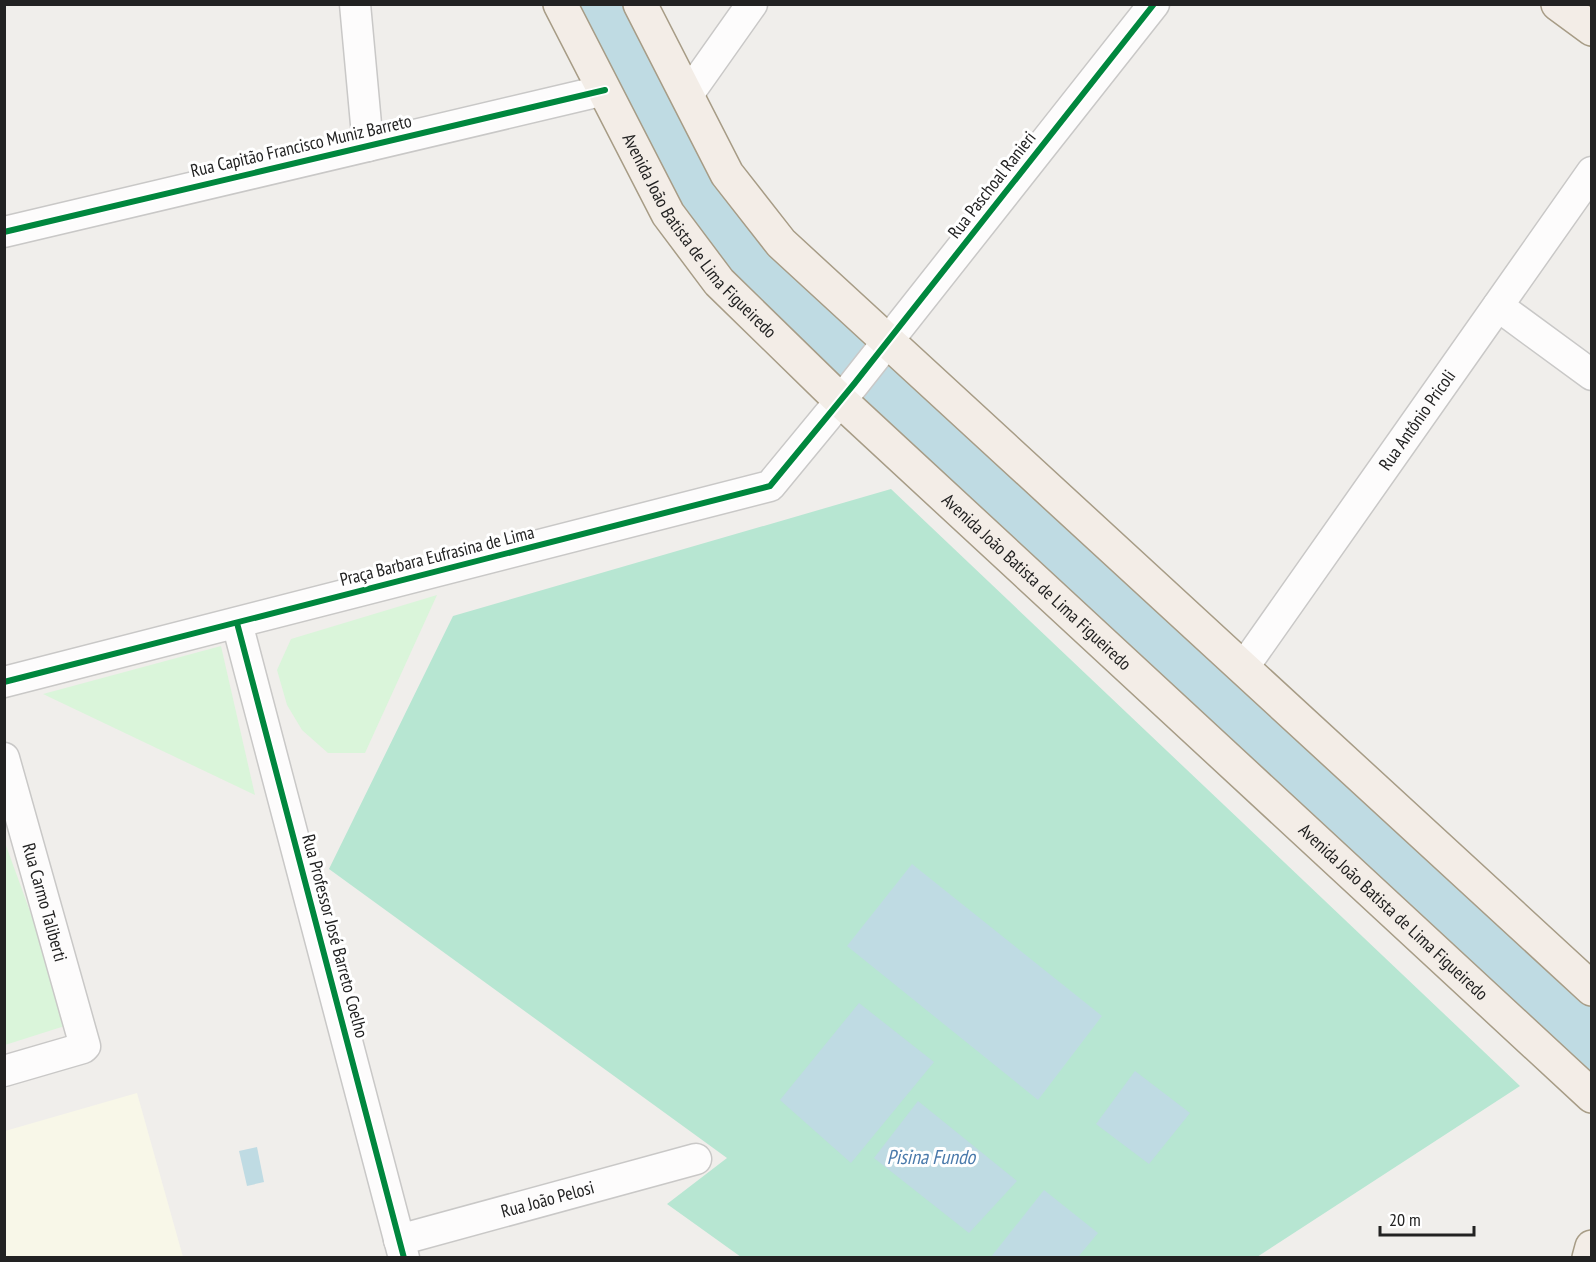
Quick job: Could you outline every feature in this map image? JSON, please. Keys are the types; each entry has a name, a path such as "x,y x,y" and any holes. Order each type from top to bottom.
{"main road":[{"name":"Avenida João Batista de Lima Figueiredo","path":"560,4 668,214 719,282 847,392 1590,1100"},
{"path":"640,4 727,174 781,243 881,350 1243,668 1592,989"},
{"path":"1558,4 1592,29"},
{"path":"1589,1257 1592,1247"}],"street":[{"path":"355,4 368,146"},
{"path":"687,96 752,4"},
{"name":"Rua Paschoal Ranieri","path":"847,392 1154,4"},
{"name":"Rua Capitão Francisco Muniz Barreto","path":"4,232 605,90"},
{"name":"Rua Antônio Pricoli","path":"1243,668 1592,172"},
{"path":"1498,306 1592,375"},
{"name":"Praça Barbara Eufrasina de Lima","path":"4,682 770,486 847,392"},
{"name":"Rua Professor José Barreto Coelho","path":"237,623 402,1249"},
{"name":"Rua Carmo Taliberti","path":"4,758 85,1046 4,1071"},
{"name":"Rua João Pelosi","path":"402,1249 696,1159"}],"shaded area":[{"path":"137,1093 183,1257 5,1257 5,1131"}],"green space":[{"path":"891,489 1520,1086 1257,1257 741,1257 667,1204 727,1158 329,869 453,616"},
{"path":"437,595 365,753 328,753 302,730 287,705 277,670 291,639"},
{"path":"221,646 255,795 43,694"},
{"path":"4,840 71,1024 5,1045 4,1045"}],"water":[{"path":"912,864 1102,1016 1038,1100 847,946"},
{"path":"859,1003 934,1062 851,1163 780,1100"},
{"path":"1135,1071 1190,1113 1149,1164 1096,1124"},
{"name":"Pisina Fundo","path":"918,1101 1017,1181 969,1233 874,1158"},
{"path":"257,1147 264,1182 247,1186 239,1151"},
{"path":"1044,1190 1098,1233 1078,1257 991,1257"}],"waterway":[{"path":"601,4 700,197 742,255 1592,1047"}],"cycle path":[{"path":"4,682 770,486 854,384 1154,4"},
{"path":"4,232 605,90"},
{"path":"237,623 404,1258"}]}
